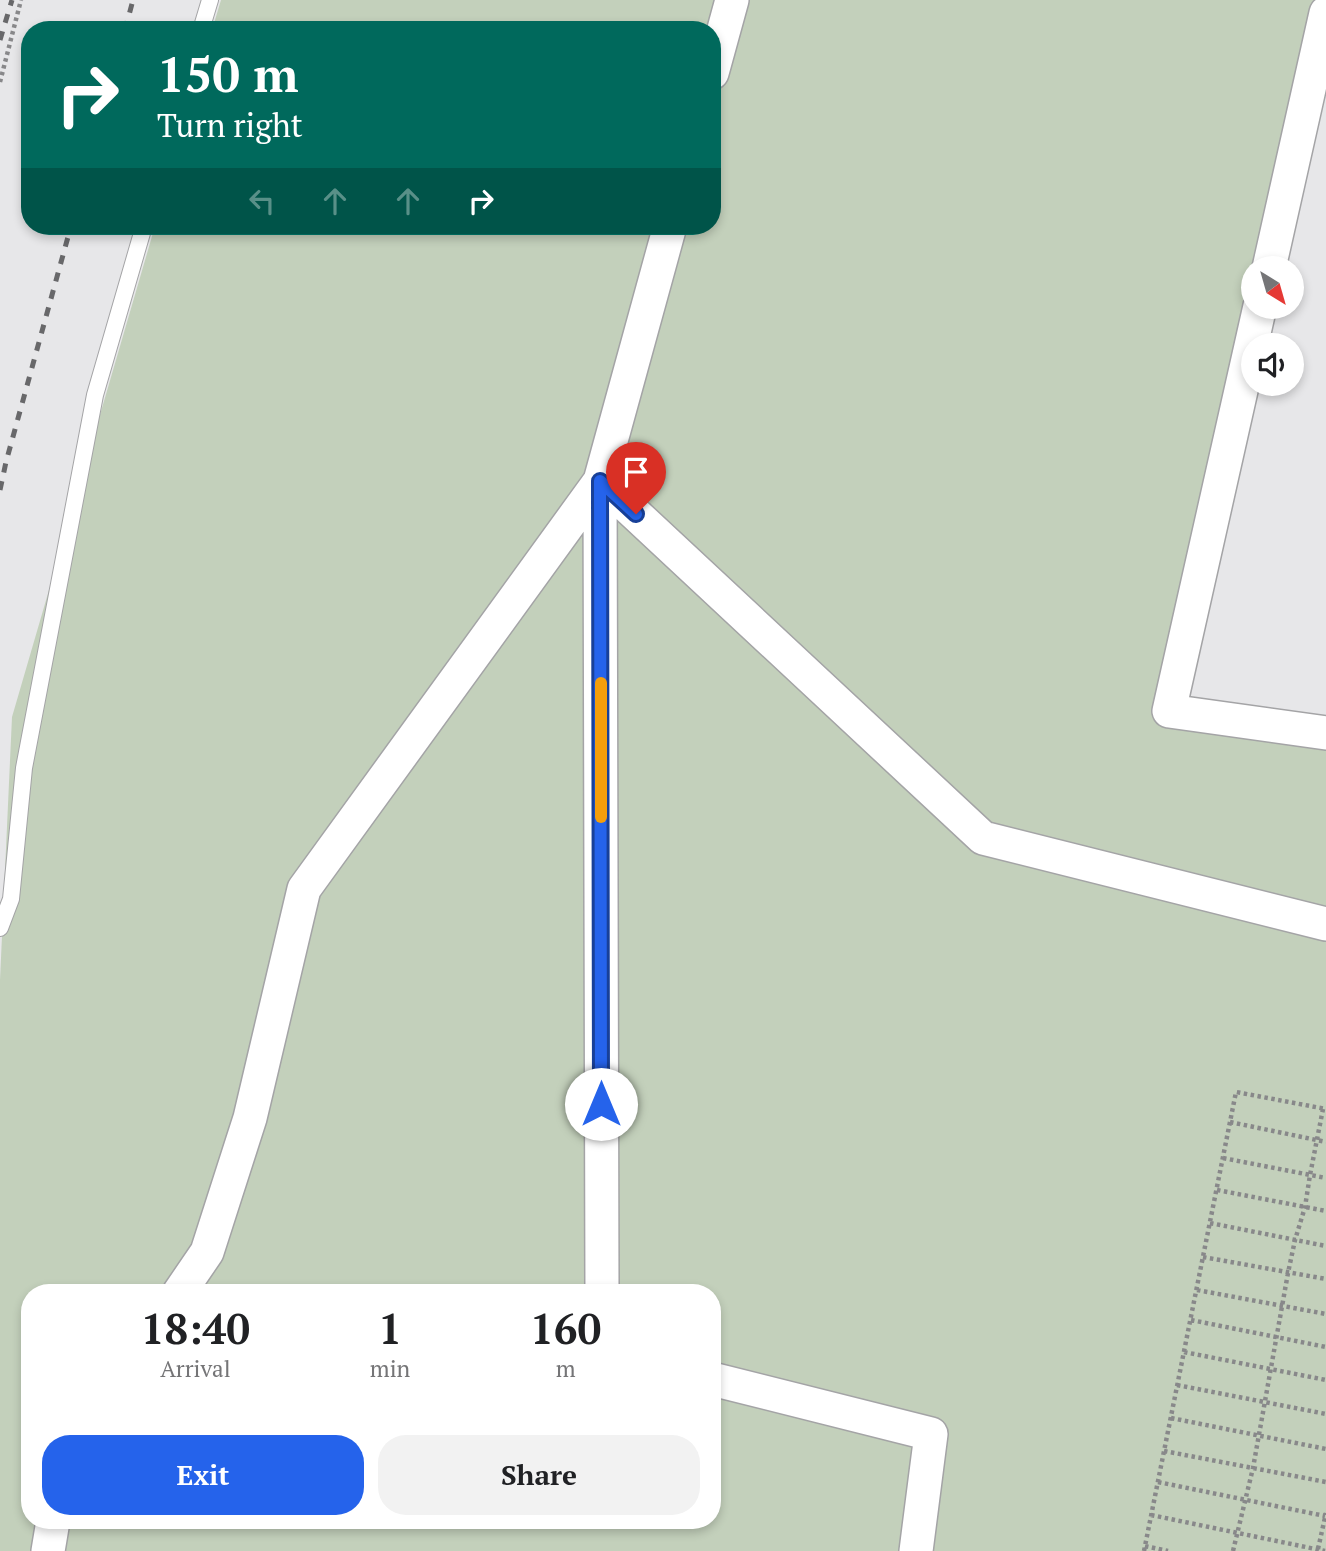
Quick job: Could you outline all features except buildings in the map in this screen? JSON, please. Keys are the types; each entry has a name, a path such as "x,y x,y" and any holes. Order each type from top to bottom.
{"street":[{"path":"721,40 732,0"},
{"path":"1272,256 1326,13"},
{"path":"602,1284 600,481 668,235"},
{"path":"1257,319 1169,711 1326,733"},
{"path":"600,481 983,838 1326,924"},
{"path":"184,1284 207,1252 250,1118 304,889 600,481"},
{"path":"721,1380 931,1434 916,1551"},
{"path":"48,1551 51,1529"}],"lane":[{"path":"204,21 210,0"},
{"path":"0,928 11,899 24,768 95,395 141,235"}],"path":[{"path":"0,82 21,0"},
{"path":"1168,1551 1145,1549 1236,1092 1325,1109 1316,1140 1305,1207 1295,1240 1253,1468 1233,1551"},
{"path":"1230,1122 1326,1142"},
{"path":"1223,1158 1326,1178"},
{"path":"1217,1190 1326,1211"},
{"path":"1210,1223 1326,1246"},
{"path":"1203,1257 1326,1279"},
{"path":"1196,1290 1326,1314"},
{"path":"1191,1320 1326,1347"},
{"path":"1184,1352 1326,1380"},
{"path":"1177,1385 1326,1414"},
{"path":"1171,1418 1326,1449"},
{"path":"1164,1451 1326,1482"},
{"path":"1158,1482 1326,1514 1318,1550"},
{"path":"1152,1515 1325,1551"}],"green space":[{"path":"221,0 1326,0 1256,256 1241,256 1241,319 1250,319 1247,333 1241,333 1241,364 1169,711 1326,737 1326,1551 0,1551 0,980 12,717 152,235 721,235 721,21 215,21"}],"railway":[{"path":"0,40 12,0"},
{"path":"127,21 133,0"},
{"path":"0,490 69,235"}],"slow traffic":[{"path":"601,683 601,817"}],"route":[{"path":"601,1104 600,481 636,514"}]}
